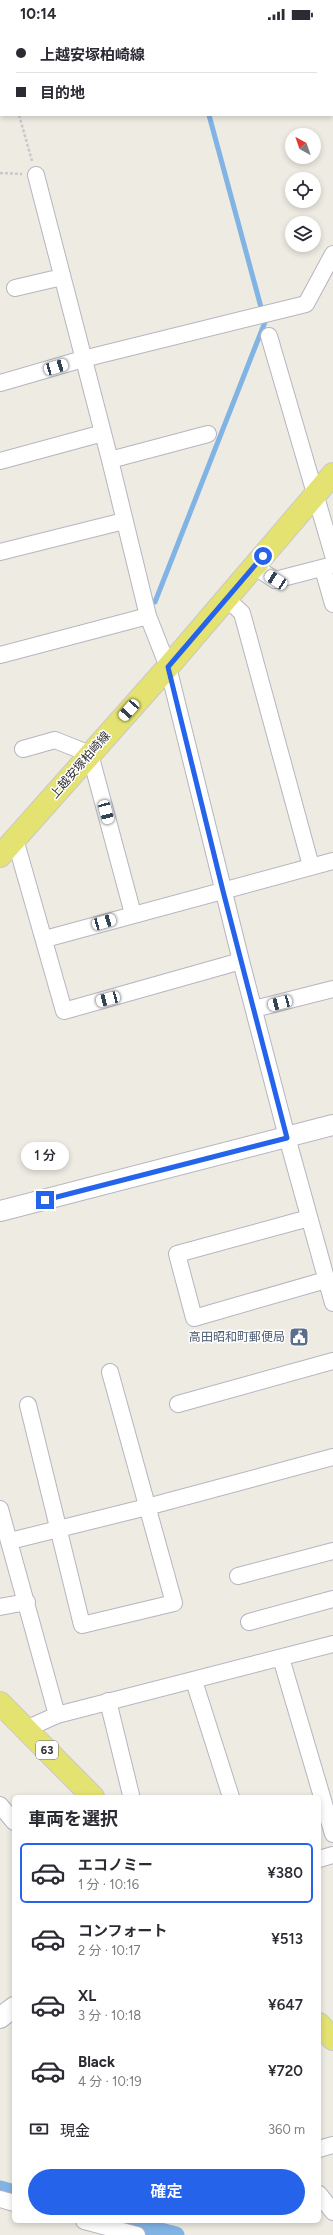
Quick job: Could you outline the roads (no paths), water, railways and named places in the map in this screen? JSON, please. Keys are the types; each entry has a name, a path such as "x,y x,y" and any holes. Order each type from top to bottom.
{"main road":[{"name":"上越安塚柏崎線","path":"0,856 168,667 316,492 333,474"},
{"name":"63","path":"0,1703 91,1795"},
{"path":"321,2026 333,2039"}],"street":[{"path":"36,175 110,460 148,616 168,667 241,961 287,1138 333,1303"},
{"path":"0,383 83,359 306,304 333,254"},
{"path":"15,288 62,277"},
{"path":"269,336 316,492 333,555"},
{"path":"0,461 103,433"},
{"path":"110,460 208,434"},
{"path":"0,552 124,521"},
{"path":"254,566 276,580 328,567 333,604"},
{"path":"226,598 242,613 311,866"},
{"path":"0,655 148,616"},
{"path":"23,749 54,740 90,754 133,914"},
{"path":"15,839 64,1011 241,961"},
{"path":"45,940 133,914 333,861"},
{"path":"254,1010 333,989"},
{"path":"0,1211 333,1125"},
{"path":"310,1218 177,1254 194,1318 326,1280"},
{"path":"178,1404 333,1361"},
{"path":"28,1405 82,1625 174,1603 110,1372"},
{"path":"10,1541 333,1458"},
{"path":"0,1509 27,1602 57,1715"},
{"path":"238,1576 333,1551"},
{"path":"249,1622 333,1599"},
{"path":"0,1607 27,1602"},
{"path":"26,1729 57,1715 108,1701 194,1681 333,1644"},
{"path":"281,1658 333,1834"},
{"path":"194,1681 230,1795"},
{"path":"108,1701 131,1795"},
{"path":"0,1805 12,1820"},
{"path":"321,1858 333,1855"},
{"path":"0,2018 12,2009"},
{"path":"321,2148 333,2145"},
{"path":"321,2197 333,2212"},
{"path":"0,2199 12,2202"},
{"path":"92,2223 137,2235"}],"waterway":[{"path":"155,602 265,322 209,116"},
{"path":"0,2189 12,2192"},
{"path":"129,2223 176,2235"}],"place":[{"name":"高田昭和町郵便局","path":"299,1337"}]}
